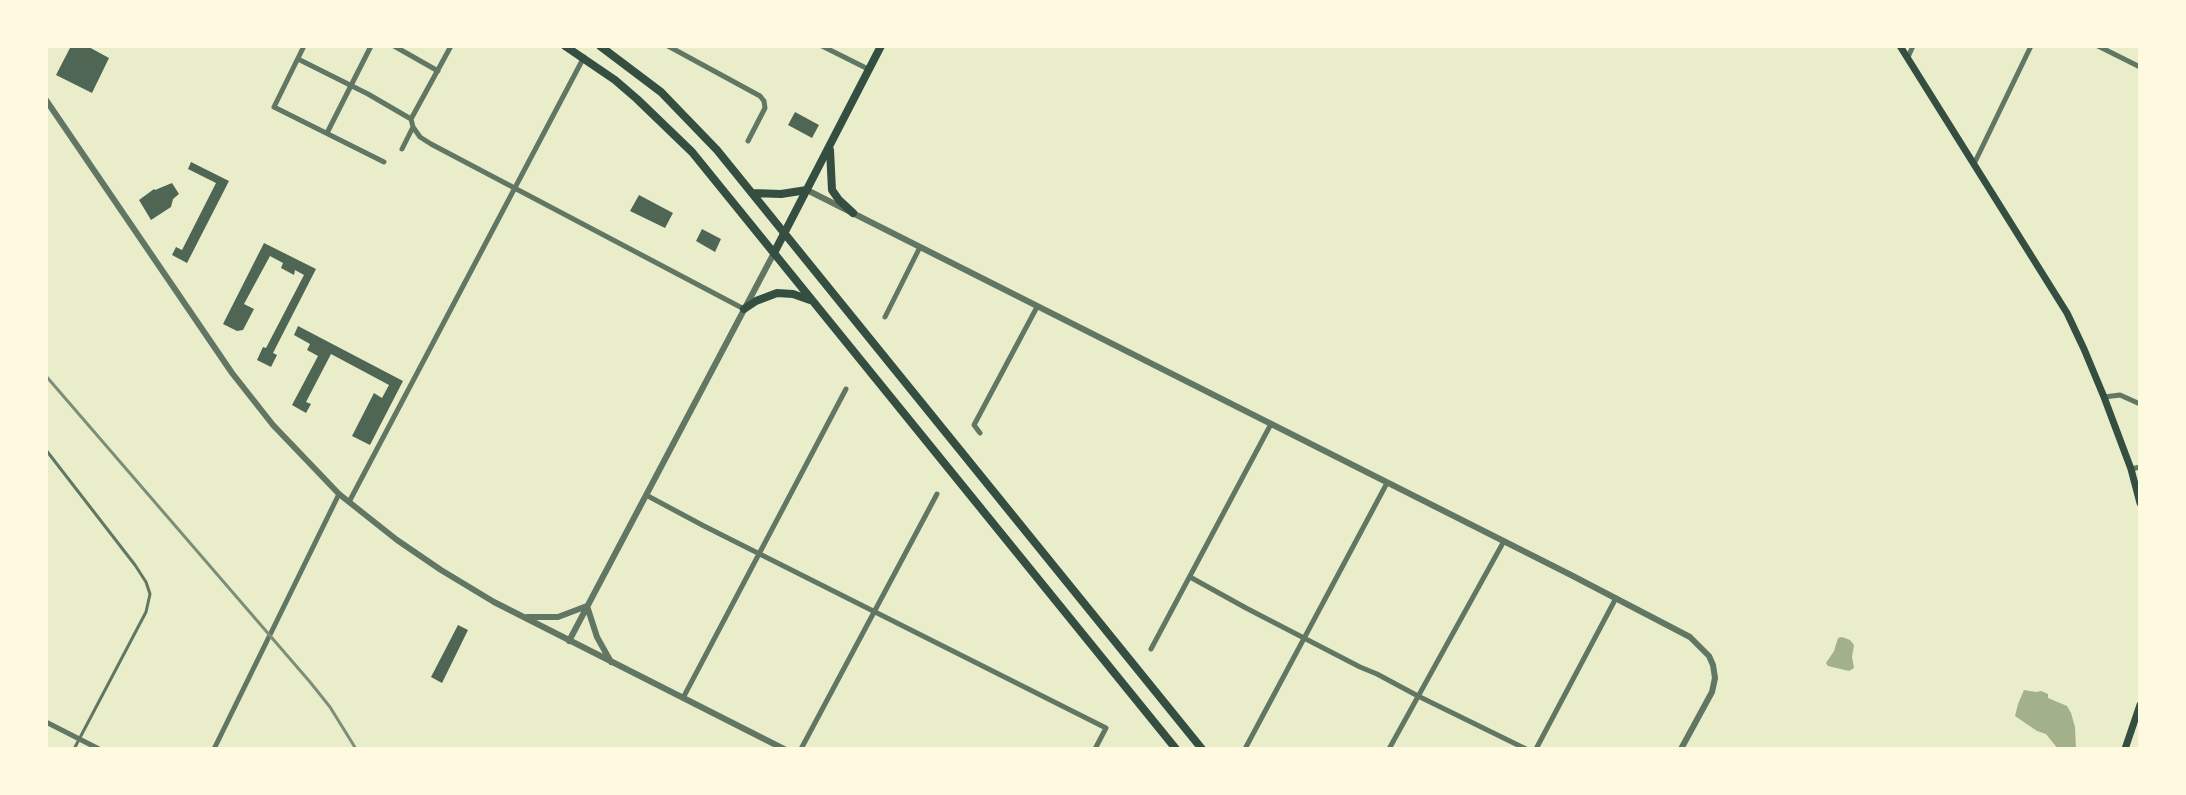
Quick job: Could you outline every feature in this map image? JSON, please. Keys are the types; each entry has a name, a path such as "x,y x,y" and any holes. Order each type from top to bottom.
{"main road":[{"path":"565,46 626,89 674,133 709,173 1176,749"},
{"path":"600,46 681,112 752,193 1202,749"},
{"path":"774,253 881,46"},
{"path":"1900,46 2067,313 2104,397 2131,469 2140,503"},
{"path":"830,147 832,190 853,213"},
{"path":"752,193 781,194 807,190"},
{"path":"744,309 777,293 793,294 814,302"},
{"path":"2125,749 2140,705"}],"street":[{"path":"304,46 274,107 384,162"},
{"path":"327,133 371,46"},
{"path":"394,46 438,71"},
{"path":"451,46 411,119 420,137 744,309"},
{"path":"668,46 760,96 765,108 748,141"},
{"path":"822,46 869,70"},
{"path":"1908,57 1913,46"},
{"path":"1974,164 2031,46"},
{"path":"2098,46 2140,67"},
{"path":"349,502 584,57"},
{"path":"298,59 411,119"},
{"path":"46,100 237,380 273,425 339,494 441,570 522,617 784,749"},
{"path":"402,149 413,127"},
{"path":"807,190 1679,630 1699,644 1709,656 1713,665 1714,685 1681,749"},
{"path":"885,317 920,247"},
{"path":"569,641 774,253"},
{"path":"980,433 974,425 1037,307"},
{"path":"683,698 846,389"},
{"path":"2104,397 2120,395 2140,404"},
{"path":"1151,649 1271,424"},
{"path":"2131,469 2140,467"},
{"path":"1246,747 1387,483"},
{"path":"214,749 339,494"},
{"path":"801,749 937,494"},
{"path":"646,495 1106,728 1095,749"},
{"path":"1389,749 1504,541"},
{"path":"1190,577 1526,749"},
{"path":"1536,749 1616,598"},
{"path":"522,617 558,617 587,606"},
{"path":"587,606 597,637 611,662"},
{"path":"46,722 99,749"}],"lane":[{"path":"46,450 135,565 150,594 146,612 74,749"}],"shaded area":[{"path":"1842,637 1854,645 1854,668 1849,671 1826,663 1838,638"},
{"path":"2024,690 2041,691 2048,694 2048,698 2067,706 2075,727 2076,749 2058,749 2046,734 2015,716"}],"building":[{"path":"71,46 87,46 109,58 92,93 56,75"},
{"path":"795,112 819,125 812,138 788,125"},
{"path":"191,162 229,181 187,263 172,255 176,247 182,250 216,183 188,169"},
{"path":"172,183 179,194 173,199 171,207 151,220 139,200 154,189"},
{"path":"639,195 673,213 665,228 630,211"},
{"path":"702,229 721,239 715,252 696,241"},
{"path":"264,243 316,269 273,353 277,355 271,367 257,360 304,275 295,270 294,275 281,268 283,263 270,256 244,304 254,309 243,330 237,331 223,324"},
{"path":"298,326 403,381 370,445 352,436 374,393 382,398 389,385 331,354 306,402 311,404 306,413 292,405 318,356 307,350 310,344 294,335"},
{"path":"458,625 468,630 442,683 431,677"}],"railway":[{"path":"46,376 310,682 356,749"}]}
